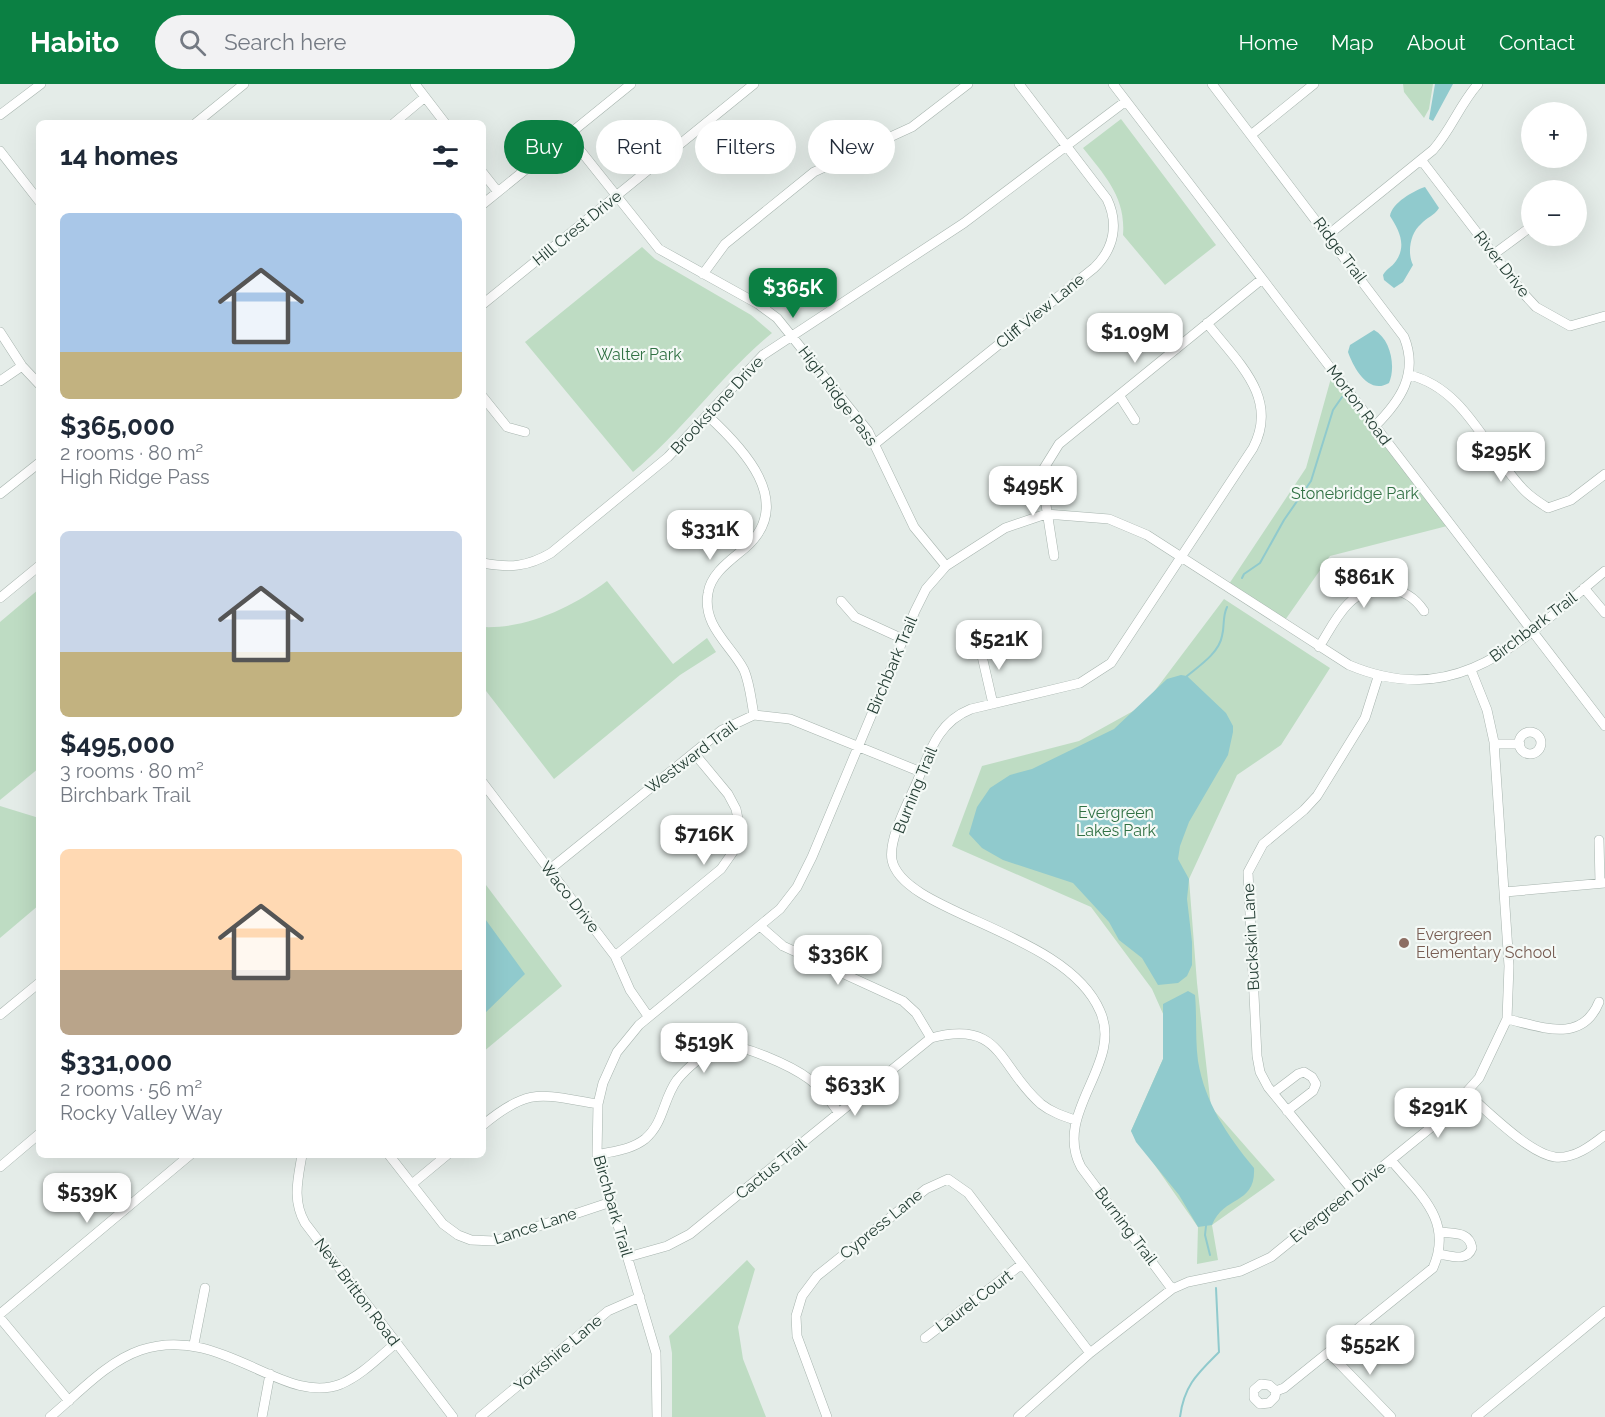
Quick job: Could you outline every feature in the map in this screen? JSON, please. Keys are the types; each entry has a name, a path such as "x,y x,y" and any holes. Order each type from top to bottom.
{"street":[{"path":"0,116 41,84"},
{"path":"200,120 244,84"},
{"path":"415,84 443,120"},
{"path":"584,122 631,84"},
{"name":"Hill Crest Drive","path":"486,302 754,84"},
{"path":"703,274 725,244 814,172 912,128 968,84"},
{"path":"1019,84 1067,146"},
{"name":"Ridge Trail","path":"1212,84 1401,331 1407,344 1409,375 1399,401 1375,426"},
{"path":"1251,135 1314,84"},
{"path":"1328,235 1422,161 1441,142 1464,101 1478,84"},
{"name":"Morton Road","path":"1118,86 1126,101 1605,726"},
{"path":"398,120 425,98"},
{"name":"Brookstone Drive","path":"486,563 513,567 534,562 551,553 663,462 755,362 964,223 1126,101"},
{"name":"Cliff View Lane","path":"876,443 1094,267 1106,254 1114,232 1109,204 1067,146"},
{"path":"0,151 36,197"},
{"name":"High Ridge Pass","path":"584,155 659,249 766,309 791,336 876,443 914,527 946,566"},
{"name":"River Drive","path":"1422,161 1530,301 1570,326 1605,316"},
{"path":"486,202 520,174"},
{"path":"486,177 498,192"},
{"path":"1494,254 1521,234"},
{"path":"1054,556 1041,473 1059,444 1262,279"},
{"name":"Burning Trail","path":"1172,1289 1081,1167 1073,1144 1075,1120 1105,1039 1099,1008 1080,982 1049,955 922,895 896,869 892,860 894,844 921,772 936,737 950,720 965,711 1080,683 1102,671 1118,654 1253,448 1263,424 1261,400 1255,386 1207,323"},
{"path":"0,332 22,366 36,381"},
{"path":"0,381 22,366"},
{"path":"1409,375 1433,383 1454,399 1522,488 1548,508 1571,500 1605,474"},
{"path":"1119,395 1135,420"},
{"path":"486,401 507,427 525,432"},
{"path":"707,414 754,468 766,494 763,523 756,537 722,568 708,593 713,626 745,672 754,715"},
{"path":"0,494 36,465"},
{"path":"1021,472 1041,473"},
{"name":"Birchbark Trail","path":"657,1417 657,1361 597,1155 597,1104 606,1075 617,1052 648,1016 780,909 803,878 921,597 946,566 1005,528 1046,514 1118,521 1141,531 1349,665 1378,677 1431,680 1471,670 1503,654 1605,571"},
{"path":"0,598 36,568"},
{"path":"1584,588 1605,613"},
{"path":"1318,647 1347,605 1368,592 1390,589 1402,592 1414,597 1424,611"},
{"path":"841,602 855,617 903,639"},
{"path":"979,643 993,704"},
{"name":"Evergreen Drive","path":"1018,1417 1090,1353 1172,1289 1188,1282 1241,1270 1262,1262 1391,1160 1467,1094 1484,1070 1507,1019 1509,966 1494,744 1487,710 1471,670"},
{"name":"Buckskin Lane","path":"1353,1191 1287,1111 1260,1072 1257,1056 1248,872 1263,844 1304,810 1317,796 1365,718 1378,677"},
{"name":"Westward Trail","path":"549,870 729,725 754,715 790,719 921,772"},
{"path":"1494,744 1520,744"},
{"path":"615,956 721,869 735,849 740,829 736,809 694,753"},
{"name":"Waco Drive","path":"486,787 615,956 630,990 648,1016"},
{"path":"1504,892 1603,883 1599,840"},
{"path":"760,926 783,946 903,1001 916,1013 931,1038"},
{"path":"0,1015 36,985"},
{"path":"1507,1019 1551,1029 1569,1028 1585,1024 1593,1016 1599,1002"},
{"name":"Cactus Trail","path":"628,1257 683,1239 931,1038 963,1032 984,1040 999,1051 1038,1101 1054,1113 1075,1120"},
{"path":"597,1155 628,1148 644,1140 657,1126 677,1080 704,1056 720,1046 731,1046 754,1052 803,1075 816,1085 839,1113"},
{"path":"1273,1093 1298,1074 1304,1072 1312,1077 1316,1084 1313,1091 1287,1111"},
{"path":"1467,1094 1533,1148 1556,1157 1580,1152 1605,1135"},
{"path":"486,1123 510,1104 531,1096 545,1095 597,1104"},
{"path":"0,1167 36,1137"},
{"path":"69,1401 0,1316 186,1158"},
{"name":"New Britton Road","path":"302,1158 296,1191 301,1217 453,1417"},
{"name":"Lance Lane","path":"390,1158 449,1229 466,1239 478,1241 501,1239 611,1202"},
{"path":"412,1184 443,1158"},
{"path":"1276,1391 1329,1353 1430,1272 1439,1254 1440,1232 1433,1211 1391,1160"},
{"name":"Cypress Lane","path":"827,1417 796,1336 796,1316 802,1296 817,1276 926,1189 948,1179 963,1188 1090,1353"},
{"path":"1439,1254 1463,1257 1468,1255 1472,1248 1470,1240 1464,1235 1440,1232"},
{"name":"Laurel Court","path":"925,1338 1022,1264"},
{"path":"194,1344 205,1288"},
{"name":"Yorkshire Lane","path":"480,1417 608,1311 640,1297"},
{"path":"1476,1417 1605,1311"},
{"path":"50,1417 114,1364 131,1354 156,1346 194,1344 217,1351 300,1386 333,1386 358,1374 396,1342"},
{"path":"1329,1353 1391,1417"},
{"path":"262,1417 270,1374"}],"green space":[{"path":"1403,84 1433,84 1429,109 1424,118 1404,92"},
{"path":"1121,119 1216,245 1165,285 1123,235 1121,209 1117,198 1106,178 1083,148"},
{"name":"Walter Park","path":"642,247 655,259 751,315 772,333 753,349 652,456 633,472 525,342"},
{"name":"Stonebridge Park","path":"1333,371 1451,525 1330,556 1283,623 1227,587 1306,468"},
{"path":"607,581 673,664 707,638 716,652 680,675 554,779 486,691 486,627 500,627 533,620 564,608"},
{"path":"36,592 36,770 0,800 0,622"},
{"name":"Evergreen Lakes Park","path":"1224,599 1330,668 1281,745 1237,775 1189,879 1197,983 1211,1107 1275,1180 1212,1225 1218,1260 1197,1264 1198,1227 1131,1131 1163,1059 1164,1016 1152,989 1091,907 952,846 982,766 1079,741 1144,705"},
{"path":"0,806 36,817 36,908 0,938"},
{"path":"486,885 562,986 486,1049"},
{"path":"747,1260 755,1269 738,1327 743,1359 766,1417 672,1417 672,1353 669,1336"}],"water":[{"path":"1435,84 1453,84 1433,121 1429,119"},
{"path":"1425,187 1439,208 1414,233 1410,249 1413,265 1403,282 1394,288 1384,280 1383,275 1396,261 1401,249 1399,232 1390,216 1399,202"},
{"path":"1374,330 1380,334 1388,347 1392,362 1389,383 1382,386 1375,386 1363,378 1348,352 1350,345"},
{"path":"1181,675 1187,676 1226,713 1233,726 1233,732 1228,755 1189,822 1180,846 1178,859 1189,879 1187,899 1192,965 1187,976 1178,983 1158,985 1142,958 1119,940 1109,922 1073,883 1003,860 982,848 969,834 977,807 990,788 1010,775 1032,769 1114,729 1167,679"},
{"path":"486,920 525,974 486,1012"},
{"path":"1188,991 1195,995 1198,1061 1206,1091 1226,1131 1254,1168 1253,1180 1245,1194 1217,1215 1212,1225 1198,1227 1179,1195 1136,1142 1131,1131 1163,1059 1163,1004"}],"waterway":[{"path":"1242,578 1260,563 1284,520 1311,481 1333,410 1342,397"},
{"path":"1187,676 1208,659 1217,648 1222,636 1227,607"},
{"path":"1206,1226 1205,1235 1210,1255"},
{"path":"1180,1417 1185,1396 1193,1380 1219,1352 1216,1288"}],"place":[{"name":"Evergreen Elementary School","path":"1404,943"}]}
